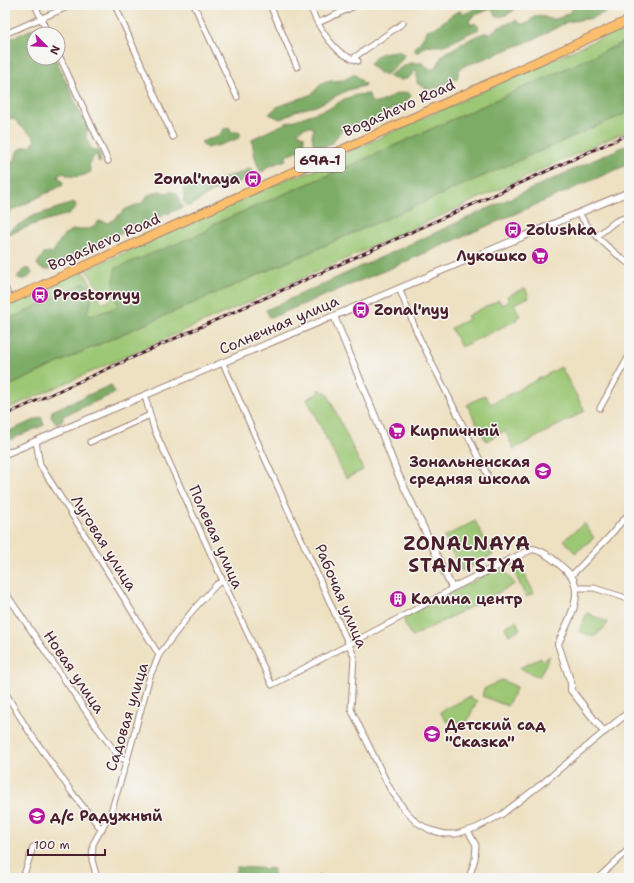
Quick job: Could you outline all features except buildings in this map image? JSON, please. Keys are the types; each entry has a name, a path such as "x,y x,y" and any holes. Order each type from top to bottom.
{"main road":[{"name":"Bogashevo Road","path":"8,300 629,20"}],"street":[{"path":"35,5 44,26"},
{"path":"5,34 72,5"},
{"path":"115,5 173,137"},
{"path":"194,5 237,97"},
{"path":"270,5 298,67"},
{"path":"310,5 318,23 328,39 339,52 358,62"},
{"path":"318,23 356,5"},
{"path":"352,58 403,23"},
{"path":"64,66 108,162"},
{"name":"Солнечная улица","path":"5,454 629,192"},
{"path":"579,213 584,222 629,264"},
{"path":"598,236 616,222 629,216"},
{"path":"5,287 8,300"},
{"path":"399,288 433,368 487,474"},
{"path":"334,316 397,472 452,588"},
{"path":"600,408 629,356"},
{"name":"Рабочая улица","path":"223,363 354,656 351,709 389,788 404,809 416,822 430,830 446,834 456,834 468,831 501,815 544,782 629,712"},
{"name":"Полевая улица","path":"145,396 154,429 272,685 349,644"},
{"path":"90,442 150,415"},
{"name":"Луговая улица","path":"36,441 40,465 159,655"},
{"path":"571,576 608,538 629,513"},
{"path":"349,644 448,592 452,588 532,549 543,552 571,576 576,588 575,604 558,644 571,683 571,690 604,732"},
{"name":"Садовая улица","path":"97,878 92,860 93,844 111,812 150,676 159,655 193,610 217,584 223,581"},
{"path":"576,588 594,588 629,599"},
{"name":"Новая улица","path":"5,592 96,726 120,758 127,760"},
{"path":"5,694 68,788 102,830"},
{"path":"468,831 476,845 475,859 469,878"},
{"path":"23,878 33,847"},
{"path":"598,878 629,849"}],"green space":[{"path":"477,5 520,5 509,13 500,17 497,17 491,9 473,16 469,21 471,25 475,23 479,27 478,30 449,44 436,46 430,45 424,47 420,52 416,52 414,49 421,41 427,30 437,26 460,11 464,14 471,11"},
{"path":"575,5 619,5 593,18 567,22 537,38 466,65 459,70 457,79 434,89 429,89 417,83 417,70 403,80 388,76 410,63 422,63 429,69 433,69 437,66 442,56 474,37 484,33 491,33 497,28 516,20 521,24 528,23 539,15 550,19 560,18 569,12"},
{"path":"629,25 629,40 347,167 212,225 205,232 114,289 119,307 91,316 87,312 92,302 85,283 5,321 5,307 45,292 45,290 59,281 83,271 99,299 102,302 107,302 112,296 97,286 87,271 88,269 294,176 303,175 320,168 337,157"},
{"path":"26,32 26,66 59,66 88,128 86,138 91,149 99,151 101,162 98,162 97,155 94,156 89,165 91,172 77,177 63,173 58,176 62,180 63,185 5,214 5,168 15,160 17,151 31,146 35,141 32,135 21,127 15,120 5,117 5,41"},
{"path":"629,40 629,112 75,355 5,388 5,321 85,283 90,290 92,297 87,312 90,316 118,307 114,288 116,268 205,232 212,225 347,167"},
{"path":"396,51 404,55 396,66 385,75 381,74 370,65 378,55"},
{"path":"355,74 365,84 364,86 348,90 316,106 295,111 280,119 269,114 277,107 312,94 322,83 326,81 344,80"},
{"path":"408,92 411,96 406,102 387,112 378,120 367,122 351,130 347,128 341,131 332,143 326,147 315,145 313,143 312,135 314,129 312,127 302,128 298,133 304,136 304,149 286,156 286,160 267,167 262,172 260,171 254,155 252,139 286,123 332,107 344,99 356,95 369,94 370,100 374,103 381,102 396,94"},
{"path":"629,112 629,130 348,258 5,410 5,388 75,355"},
{"path":"229,128 232,132 238,132 241,134 239,138 206,148 201,142 216,137 224,129"},
{"path":"629,144 629,164 391,268 270,318 266,310"},
{"path":"249,168 253,170 253,174 239,183 212,192 192,205 187,206 183,202 183,189 186,187 203,188 225,177 241,173"},
{"path":"160,191 166,193 176,193 179,197 179,202 183,207 97,244 65,260 53,268 46,270 40,268 37,264 44,253 50,252 51,254 64,235 70,231 90,229 99,221 109,223 126,209 142,203 148,195"},
{"path":"74,202 76,205 75,209 69,214 37,223 10,234 7,232 33,216"},
{"path":"24,269 29,269 32,273 31,275 23,279 17,277"},
{"path":"525,288 529,297 514,304 520,316 516,318 517,320 461,347 451,328 469,319 467,316 499,300 502,305 509,302 507,296"},
{"path":"561,367 585,411 514,449 505,431 486,441 467,405 485,395 491,404"},
{"path":"111,385 115,393 63,416 63,420 56,424 51,417 52,411"},
{"path":"318,389 327,393 363,470 346,478 307,399 319,393"},
{"path":"41,417 44,425 5,442 5,433"},
{"path":"475,521 493,555 462,571 444,537"},
{"path":"583,524 585,524 594,538 575,553 564,540"},
{"path":"519,563 534,593 526,597 512,567"},
{"path":"501,567 515,584 412,637 404,622 405,617"},
{"path":"587,613 607,622 607,625 594,637 579,631"},
{"path":"516,621 520,629 509,635 505,627"},
{"path":"550,656 539,677 519,668 541,658 543,661"},
{"path":"502,680 517,687 507,706 482,696 484,689"},
{"path":"469,697 477,701 466,724 458,722 457,725 446,721 440,712"},
{"path":"237,867 274,869 274,878 233,878"}],"railway":[{"path":"5,415 629,134"}],"place":[{"name":"Zonal'naya","path":"253,179"},
{"name":"Zolushka","path":"513,230"},
{"name":"Лукошко","path":"540,256"},
{"name":"Prostornyy","path":"40,295"},
{"name":"Zonal'nyy","path":"361,310"},
{"name":"Кирпичный","path":"397,431"},
{"name":"Зональненская средняя школа","path":"543,471"},
{"name":"Калина центр","path":"398,599"},
{"name":"Детский сад \"Сказка\"","path":"432,734"},
{"name":"д/с Радужный","path":"37,816"}],"district":[{"name":"ZONALNAYA STANTSIYA","path":"467,554"}]}
